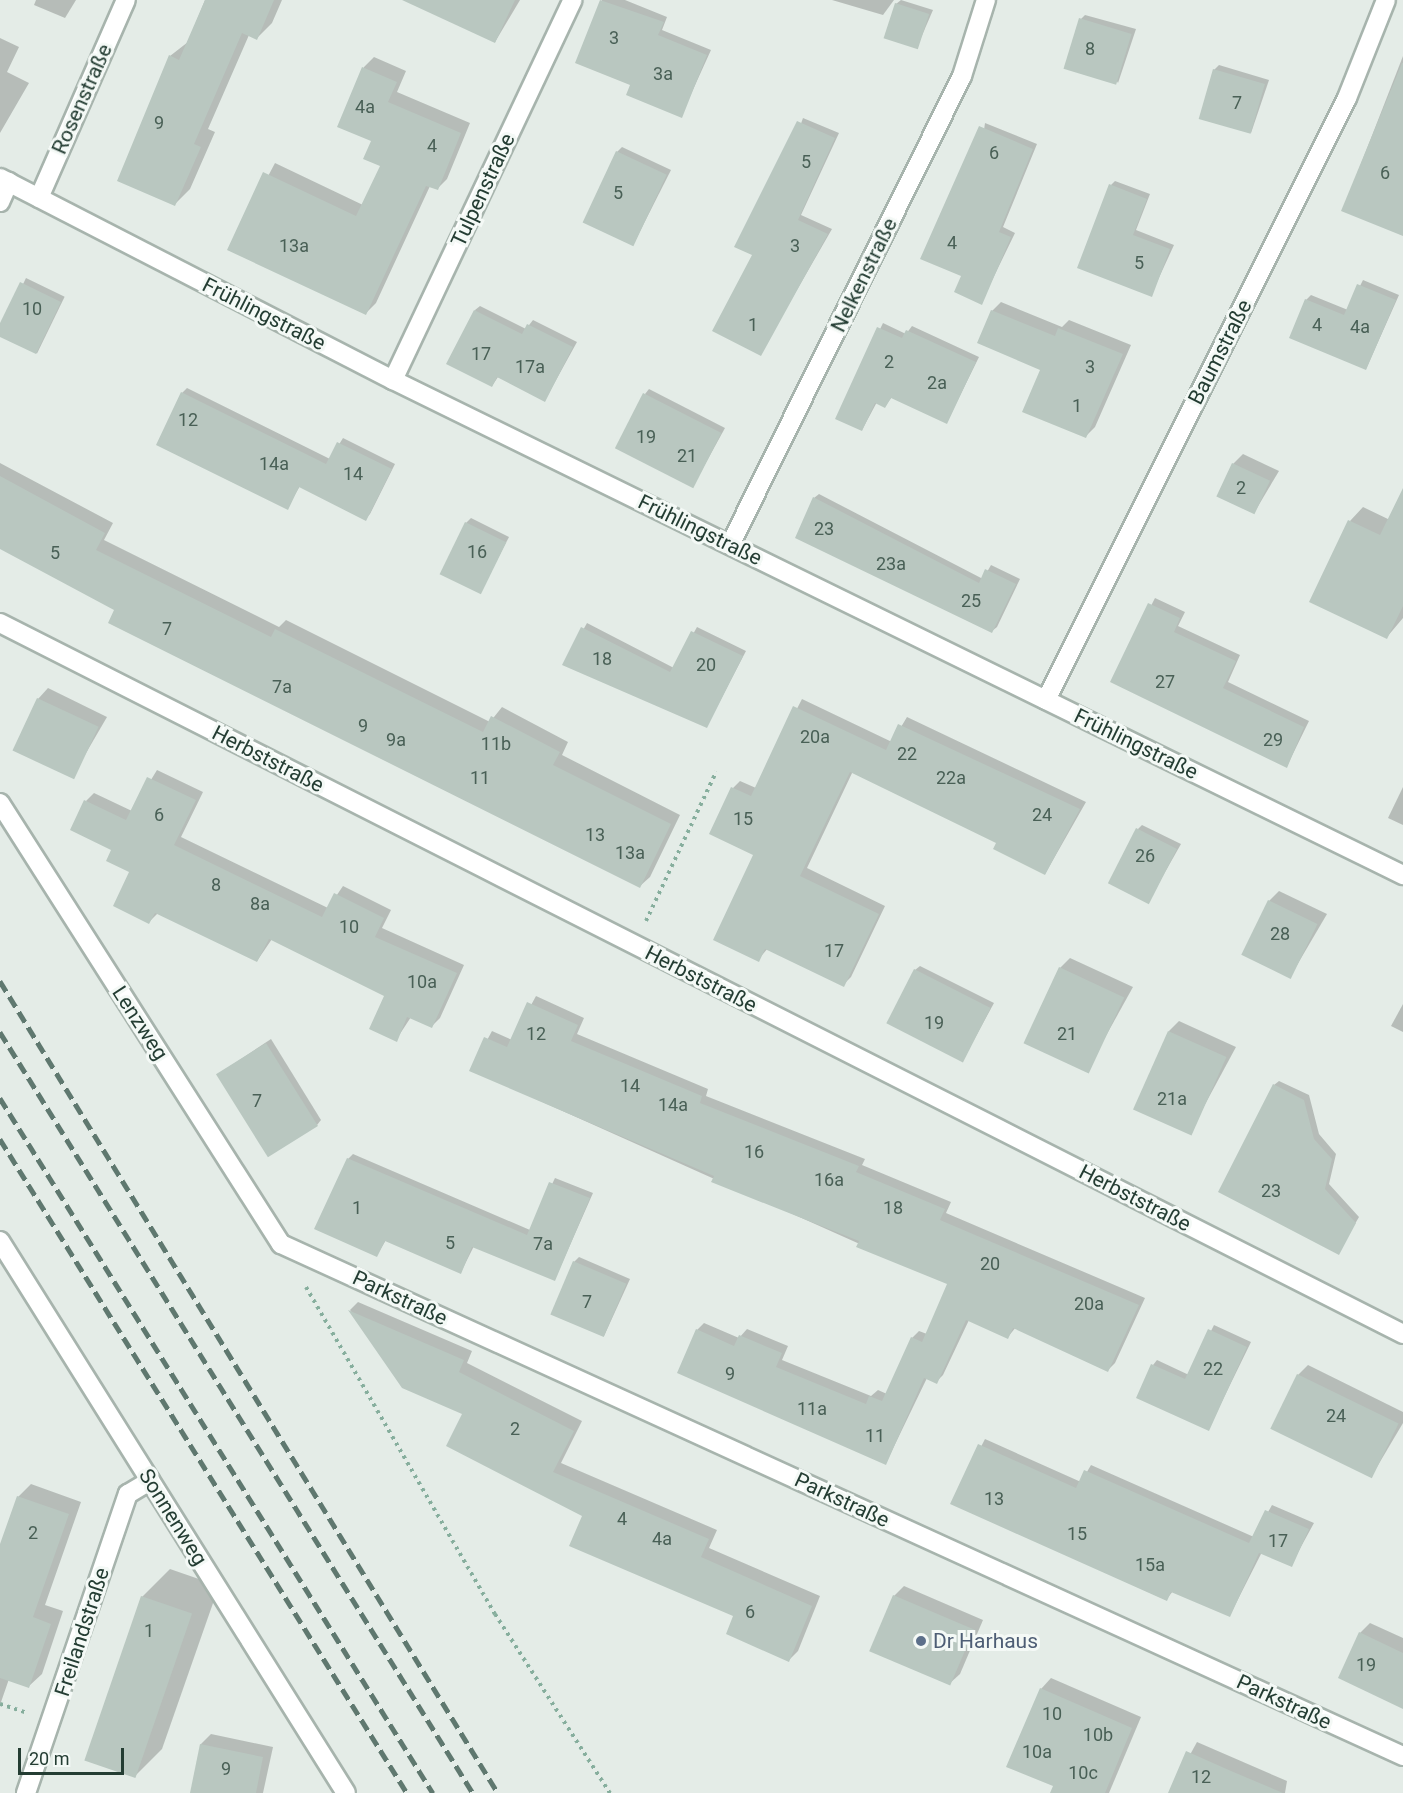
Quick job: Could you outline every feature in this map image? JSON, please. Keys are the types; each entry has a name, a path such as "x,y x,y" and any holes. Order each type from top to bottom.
{"street":[{"name":"Rosenstraße","path":"39,198 126,0"},
{"name":"Tulpenstraße","path":"393,380 573,0"},
{"name":"Nelkenstraße","path":"730,545 962,76 986,0"},
{"name":"Baumstraße","path":"1046,700 1347,98 1386,0"},
{"name":"Frühlingstraße","path":"4,180 393,380 1403,875"},
{"path":"0,202 4,180"},
{"name":"Herbststraße","path":"0,623 1403,1334"},
{"name":"Lenzweg","path":"0,803 280,1244"},
{"name":"Sonnenweg","path":"0,1241 346,1793"},
{"name":"Parkstraße","path":"280,1244 1403,1756"},
{"name":"Freilandstraße","path":"26,1793 128,1494 150,1481"}],"path":[{"path":"635,945 716,772"},
{"path":"304,1285 495,1614 610,1793"}],"building":[{"path":"205,0 274,0 257,40 242,33 194,144 201,147 175,206 117,181 169,55 179,60"},
{"path":"402,0 515,0 495,43"},
{"path":"600,0 664,22 658,35 707,55 682,118 626,95 630,85 575,63"},
{"path":"895,3 929,14 918,49 884,38"},
{"path":"1079,18 1132,34 1116,85 1064,69"},
{"path":"1403,63 1403,236 1341,211"},
{"path":"362,67 397,82 388,102 461,133 438,190 426,186 366,315 227,250 263,172 356,216 380,166 363,159 371,141 337,127"},
{"path":"1213,69 1265,84 1251,134 1199,119"},
{"path":"797,121 835,138 798,220 828,234 761,356 712,331 752,255 734,247"},
{"path":"979,126 1033,149 999,232 1011,237 982,305 954,292 961,276 920,259"},
{"path":"616,151 667,175 633,246 583,223"},
{"path":"1109,184 1147,199 1133,235 1170,249 1152,297 1077,268"},
{"path":"20,282 61,302 36,354 0,337 0,323"},
{"path":"1357,284 1396,300 1366,370 1289,338 1305,299 1344,315"},
{"path":"474,310 522,334 527,324 573,347 545,402 497,377 492,387 446,364"},
{"path":"991,310 1055,336 1058,328 1123,354 1086,438 1022,412 1040,370 977,343"},
{"path":"877,327 902,338 906,330 976,362 947,424 891,398 885,408 875,403 862,431 835,419"},
{"path":"181,392 326,464 337,442 392,469 366,521 299,487 288,510 156,445"},
{"path":"643,393 721,433 693,488 615,448"},
{"path":"1232,463 1270,481 1254,514 1216,497"},
{"path":"0,476 105,533 96,550 271,637 275,629 483,732 491,716 560,752 553,765 671,824 640,888 108,623 114,610 0,549"},
{"path":"1403,488 1403,606 1387,639 1309,602 1348,520 1380,535"},
{"path":"813,497 979,583 985,569 1016,584 992,633 795,538"},
{"path":"465,522 506,542 481,594 440,574"},
{"path":"1148,603 1180,618 1174,632 1236,661 1223,688 1304,727 1287,768 1110,682"},
{"path":"581,627 670,672 691,631 743,656 707,728 562,665"},
{"path":"37,698 99,727 74,779 12,751"},
{"path":"793,706 886,750 898,724 1080,809 1045,875 993,849 996,843 850,772 800,876 879,914 844,987 765,949 759,962 713,940 753,855 709,834 731,787 751,796"},
{"path":"147,777 196,800 174,845 322,917 334,893 384,918 375,937 457,973 432,1028 407,1017 397,1042 369,1029 384,996 269,939 257,962 155,913 149,924 113,906 129,872 106,861 111,850 70,830 84,800 126,820"},
{"path":"1136,828 1177,849 1149,904 1108,883"},
{"path":"1268,900 1317,924 1291,979 1241,955"},
{"path":"1059,967 1124,997 1089,1074 1024,1043"},
{"path":"914,969 991,1008 963,1062 886,1023"},
{"path":"527,1002 578,1025 571,1041 702,1096 700,1103 859,1166 856,1172 945,1209 940,1220 1139,1305 1108,1372 1013,1328 1008,1339 966,1320 937,1384 924,1378 886,1465 677,1373 696,1329 734,1346 739,1335 782,1353 776,1367 866,1404 869,1396 882,1401 911,1337 922,1342 947,1284 856,1247 859,1241 711,1182 714,1176 469,1071 484,1037 507,1047"},
{"path":"1168,1031 1226,1057 1191,1136 1133,1110"},
{"path":"266,1043 318,1126 268,1157 216,1074"},
{"path":"1273,1084 1304,1100 1314,1139 1332,1159 1325,1189 1356,1223 1339,1255 1218,1192"},
{"path":"347,1158 527,1235 549,1182 590,1198 555,1281 472,1247 461,1274 385,1241 377,1257 314,1229"},
{"path":"573,1261 626,1284 604,1337 550,1314"},
{"path":"348,1310 464,1360 459,1372 574,1431 553,1472 709,1539 701,1557 812,1606 789,1662 726,1634 733,1616 569,1546 582,1516 446,1446 462,1414 402,1388"},
{"path":"1208,1329 1247,1347 1209,1431 1136,1398 1151,1364 1185,1379"},
{"path":"1297,1374 1399,1424 1372,1478 1270,1429"},
{"path":"978,1444 1076,1488 1084,1470 1249,1543 1265,1510 1309,1529 1292,1567 1259,1553 1230,1617 1171,1592 1167,1601 950,1504"},
{"path":"17,1496 69,1514 33,1617 51,1624 29,1688 0,1678 0,1544"},
{"name":"Dr Harhaus","path":"893,1595 974,1629 950,1686 869,1651"},
{"path":"141,1596 192,1614 135,1778 84,1761"},
{"path":"1359,1632 1403,1653 1403,1709 1338,1678"},
{"path":"1040,1688 1132,1728 1105,1793 1050,1793 1053,1786 1006,1767"},
{"path":"200,1744 263,1757 256,1793 190,1793"},
{"path":"1186,1751 1231,1771 1283,1793 1168,1793"}],"railway":[{"path":"0,981 498,1793"},
{"path":"0,1032 473,1793"},
{"path":"0,1098 433,1793"},
{"path":"0,1139 407,1793"}],"place":[{"name":"Dr Harhaus","path":"921,1641"}]}
